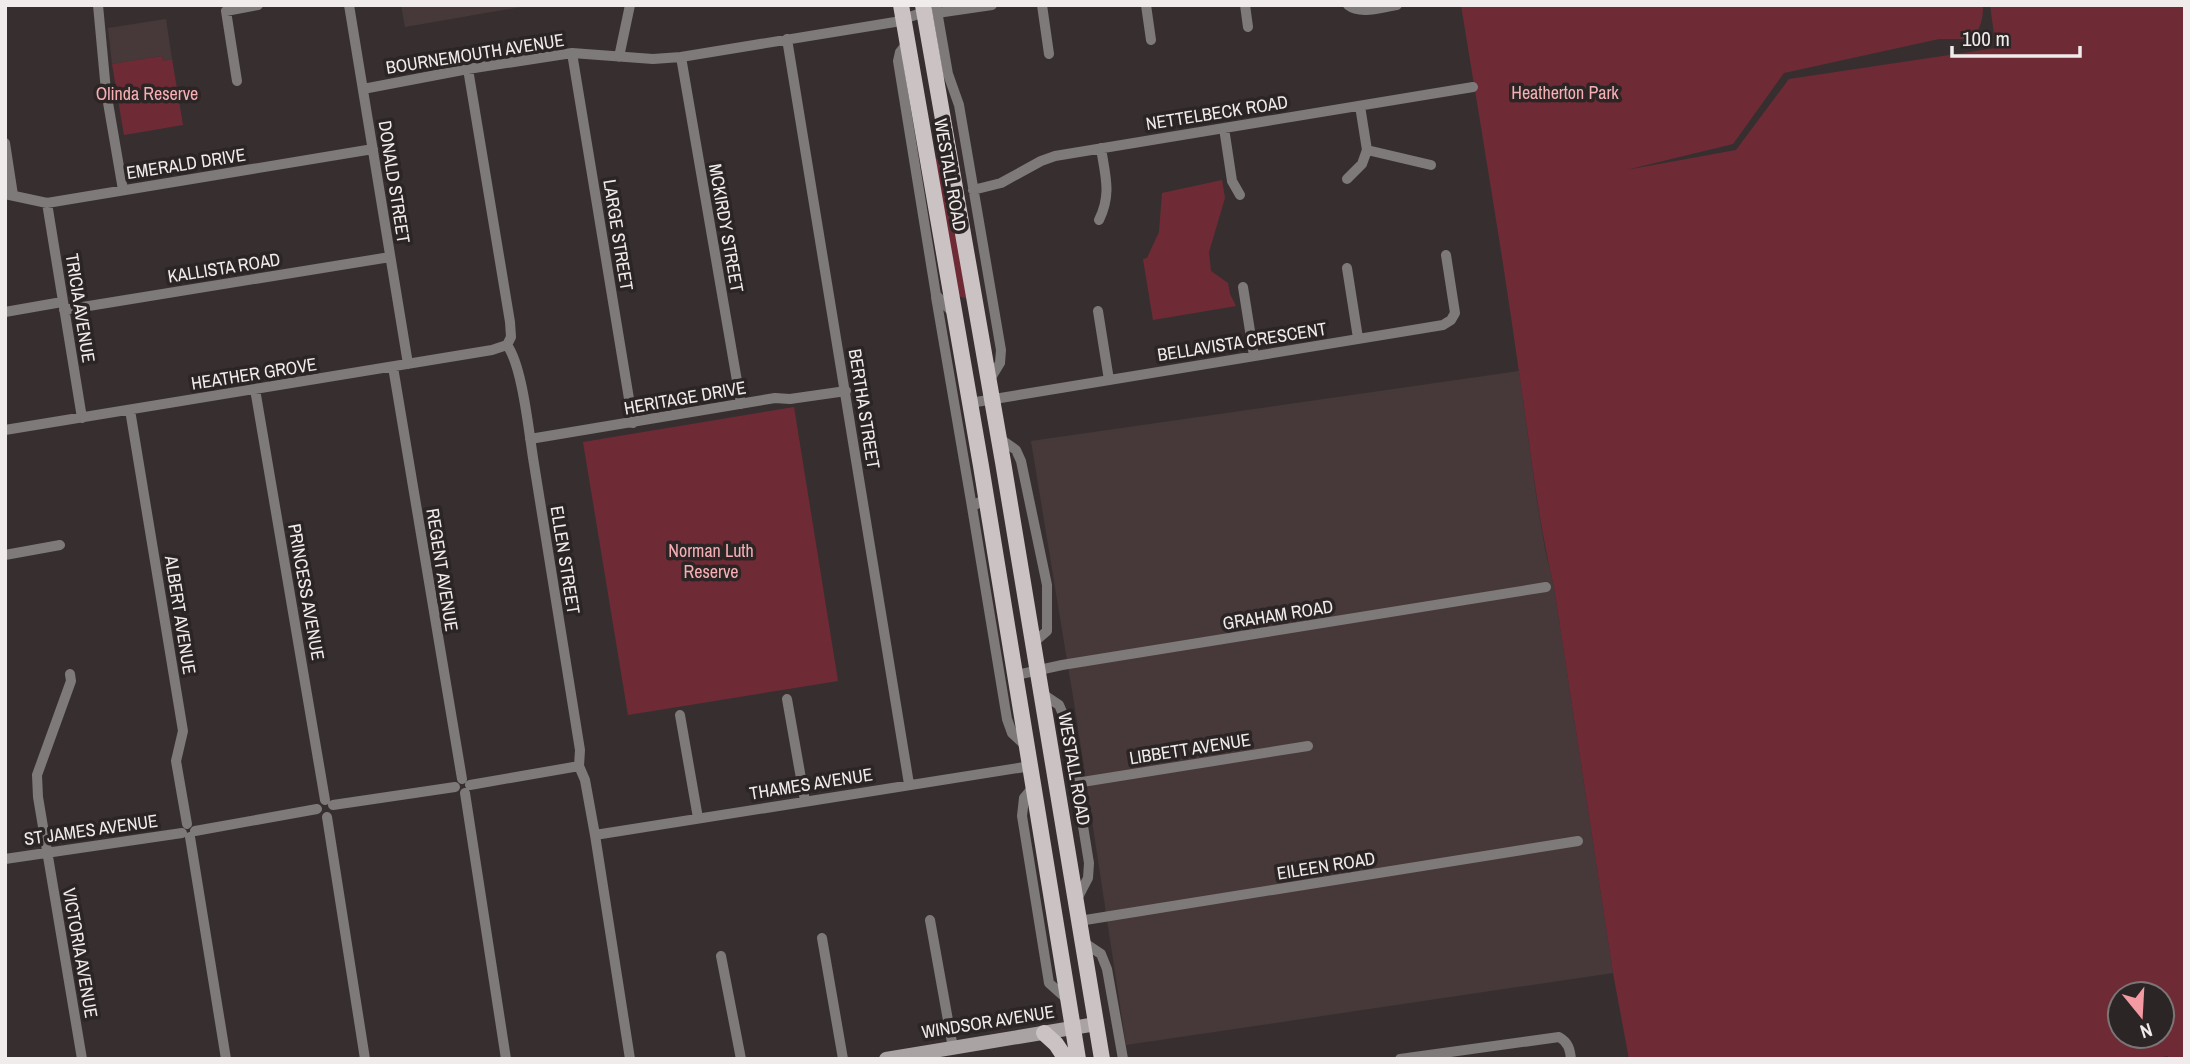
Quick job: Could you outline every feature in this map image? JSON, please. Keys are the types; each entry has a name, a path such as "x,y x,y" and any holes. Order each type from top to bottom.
{"main road":[{"name":"WESTALL ROAD","path":"930,9 967,253 1033,643 1038,671 1047,697 1101,1059"},
{"name":"WESTALL ROAD","path":"902,13 981,466 979,502 1016,675 1031,766 1029,792 1078,1059"},
{"path":"981,466 1003,462"},
{"path":"1044,1033 1066,1059"}],"street":[{"path":"98,5 106,91 123,190"},
{"path":"237,81 226,11 258,5"},
{"name":"DONALD STREET","path":"349,5 408,364"},
{"path":"618,57 630,5"},
{"name":"BOURNEMOUTH AVENUE","path":"363,89 572,53 653,59 681,57 787,39 902,13 992,5"},
{"path":"1042,5 1049,54"},
{"path":"1146,5 1151,40"},
{"path":"1245,5 1248,27"},
{"path":"1348,5 1352,9 1363,10 1397,5"},
{"name":"WESTALL ROAD","path":"930,9 959,105 1001,355 1000,363 989,382"},
{"name":"BERTHA STREET","path":"787,39 909,784"},
{"name":"WESTALL ROAD","path":"908,43 900,52 898,61 936,295 979,502 1007,719 1012,733 1028,748"},
{"name":"LARGE STREET","path":"572,53 633,423"},
{"name":"MCKIRDY STREET","path":"681,57 741,404"},
{"name":"ELLEN STREET","path":"468,69 510,321 511,337 507,345 513,353 518,372 530,439 580,750 579,766 585,780 595,835 629,1059"},
{"name":"NETTELBECK ROAD","path":"973,190 1007,180 1048,159 1101,148 1472,87"},
{"path":"1346,179 1362,163 1367,150 1360,106"},
{"path":"1224,128 1232,181 1240,195"},
{"path":"5,143 9,195"},
{"path":"1100,220 1108,194 1101,148"},
{"name":"EMERALD DRIVE","path":"9,195 47,203 373,149"},
{"path":"1367,150 1431,165"},
{"name":"TRICIA AVENUE","path":"47,203 82,418"},
{"name":"WESTALL ROAD","path":"967,253 979,227"},
{"name":"BELLAVISTA CRESCENT","path":"970,403 1443,325 1451,320 1455,309 1446,255"},
{"name":"KALLISTA ROAD","path":"5,312 63,306 390,257"},
{"path":"1347,268 1359,338"},
{"path":"1243,287 1254,356"},
{"path":"936,295 955,315"},
{"path":"1098,311 1109,380"},
{"name":"HEATHER GROVE","path":"5,430 393,367 507,345"},
{"name":"REGENT AVENUE","path":"393,367 506,1059"},
{"name":"PRINCESS AVENUE","path":"255,389 325,805"},
{"name":"HERITAGE DRIVE","path":"530,439 775,398 790,399 846,391"},
{"name":"ALBERT AVENUE","path":"130,410 183,731 176,761 226,1059"},
{"path":"999,438 1016,450 1021,461 1046,585 1047,631 1033,643"},
{"path":"5,555 60,545"},
{"name":"GRAHAM ROAD","path":"1016,675 1062,665 1546,587"},
{"name":"VICTORIA AVENUE","path":"70,674 71,681 37,775 38,797 82,1059"},
{"name":"WESTALL ROAD","path":"1047,697 1059,705 1066,721 1089,870 1088,878 1076,901"},
{"path":"787,699 805,801"},
{"path":"680,715 698,818"},
{"name":"LIBBETT AVENUE","path":"1076,783 1308,746"},
{"name":"ST JAMES AVENUE","path":"5,859 189,832 325,805 463,786 579,766"},
{"name":"THAMES AVENUE","path":"595,835 1031,766"},
{"path":"325,805 320,815 327,817 365,1059"},
{"name":"EILEEN ROAD","path":"1079,921 1578,841"},
{"path":"930,920 953,1048"},
{"path":"822,938 843,1059"},
{"path":"1083,942 1101,954 1107,969 1123,1059"},
{"path":"721,956 741,1059"},
{"name":"WINDSOR AVENUE","path":"887,1059 1096,1024"},
{"path":"1400,1059 1449,1055 1559,1037 1566,1041 1571,1059"},
{"path":"1113,1059 1120,1044"}],"shaded area":[{"path":"401,5 532,5 405,27"},
{"path":"166,19 172,59 163,61 162,56 112,64 108,28"},
{"path":"1519,371 1536,494 1554,587 1613,973 1126,1045 1031,441"}],"green space":[{"name":"Heatherton Park","path":"1461,5 1983,5 1980,24 1969,39 1939,39 1784,73 1733,144 1626,170 1736,150 1789,79 1996,48 1990,5 2185,5 2185,1059 2168,1059 2168,1056 2151,1059 1629,1059 1613,973 1554,587 1538,507 1506,280"},
{"name":"Olinda Reserve","path":"162,56 163,61 172,59 183,125 124,135 112,64"},
{"path":"944,157 968,299 958,296 935,159"},
{"path":"1222,180 1225,198 1209,252 1211,271 1228,283 1236,306 1153,320 1143,259 1147,258 1159,232 1162,193"},
{"name":"Norman Luth Reserve","path":"794,407 838,681 628,715 583,442"}]}
